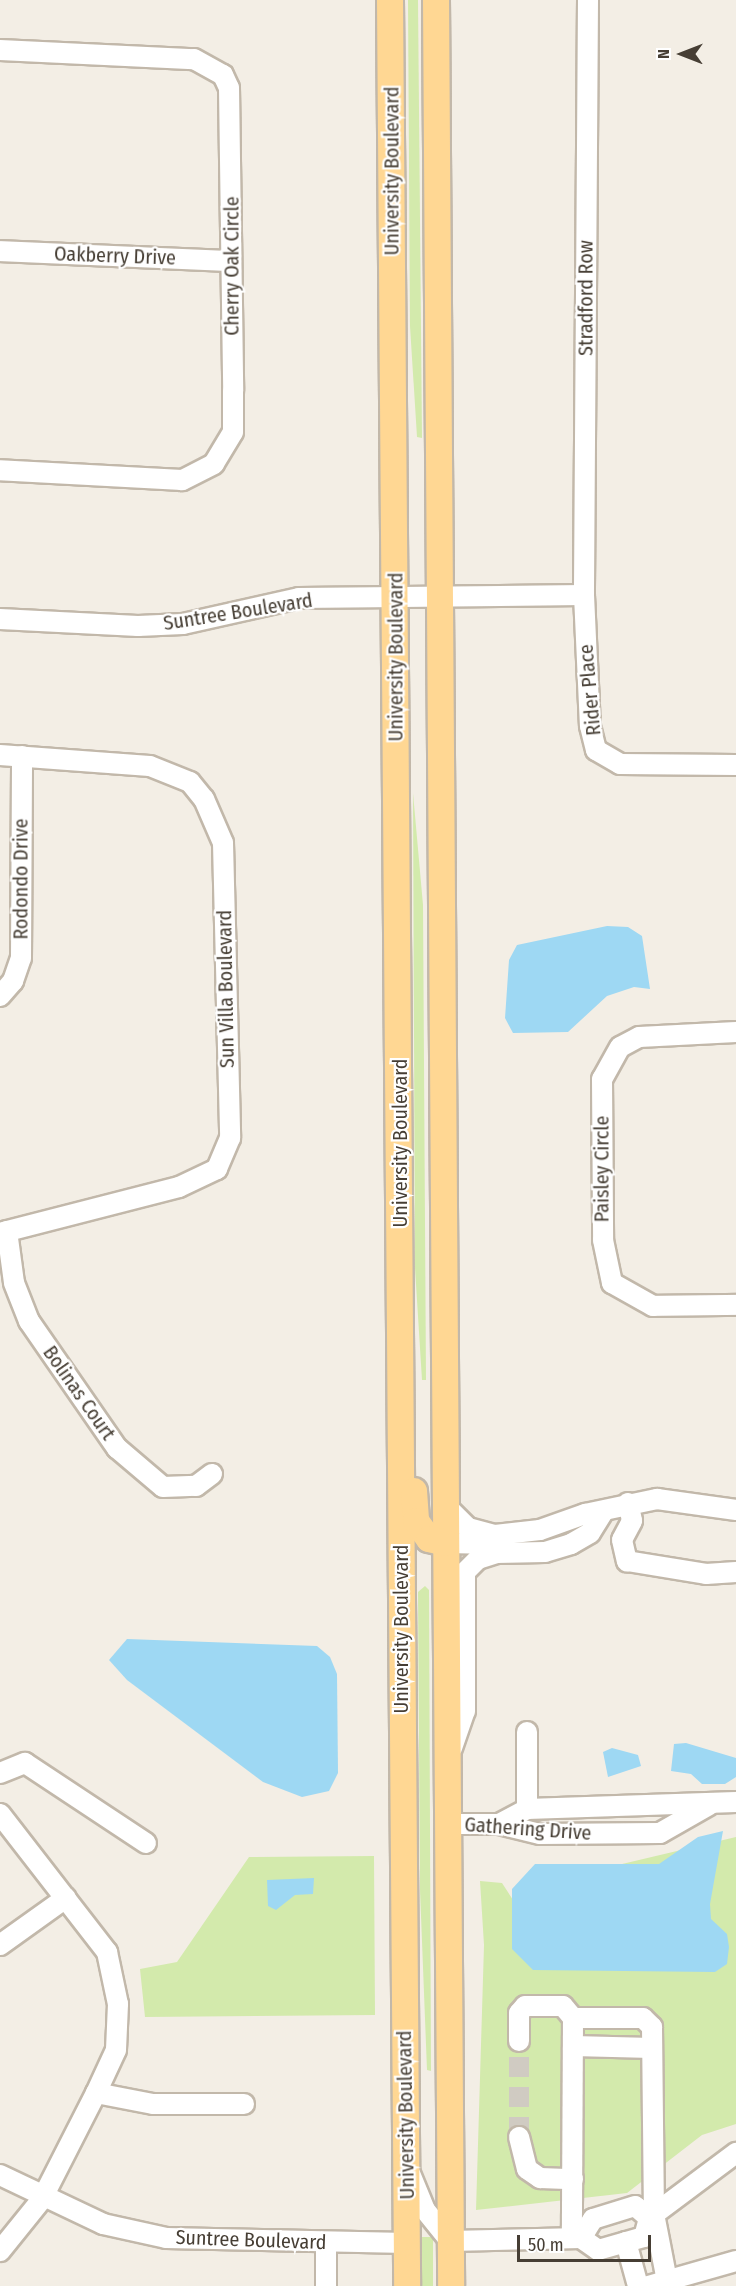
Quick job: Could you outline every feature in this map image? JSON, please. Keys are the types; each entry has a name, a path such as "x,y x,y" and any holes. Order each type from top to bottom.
{"main road":[{"name":"University Boulevard","path":"390,0 407,2286"},
{"path":"436,0 451,2286"},
{"path":"401,1308 416,1521 429,1539 446,1543"}],"street":[{"name":"Stradford Row","path":"584,595 588,0"},
{"name":"Cherry Oak Circle","path":"0,50 175,57 213,65 230,88 233,432 214,464 182,480 0,470"},
{"name":"Oakberry Drive","path":"0,251 230,261"},
{"name":"Suntree Boulevard","path":"0,619 183,624 299,598 440,599 584,595"},
{"name":"Rider Place","path":"584,595 596,750 620,764 736,765"},
{"name":"Sun Villa Boulevard","path":"0,755 150,766 190,782 204,799 223,843 230,1138 217,1169 179,1187 3,1232"},
{"name":"Rodondo Drive","path":"0,996 13,981 21,958 22,756"},
{"name":"Paisley Circle","path":"736,1032 639,1036 620,1047 602,1079 603,1240 612,1283 653,1306 736,1305"},
{"name":"Bolinas Court","path":"3,1232 14,1283 29,1322 117,1448 162,1487 196,1486 212,1474"},
{"path":"446,1506 468,1528 495,1534 540,1530 628,1503 657,1499 733,1512"},
{"path":"628,1503 632,1521 622,1540 627,1561 706,1574 736,1572"},
{"path":"446,1543 548,1540 572,1534 603,1512"},
{"path":"447,1761 465,1711 465,1572 478,1559 496,1553 545,1552 571,1544 590,1533 603,1512"},
{"path":"527,1732 527,1809"},
{"path":"0,1773 26,1763 146,1843"},
{"path":"499,1824 527,1809 709,1805 736,1802"},
{"name":"Gathering Drive","path":"448,1824 499,1824 540,1834 660,1833 709,1805"},
{"path":"0,1814 107,1952 118,2004 116,2050 96,2093 42,2199 0,2251"},
{"path":"0,1946 66,1898"},
{"path":"519,2041 519,2013 525,2006 562,2006 573,2018 573,2179 576,2238"},
{"path":"573,2018 643,2018 652,2027 652,2216 658,2283 736,2261"},
{"path":"573,2046 652,2048"},
{"path":"96,2093 153,2104 244,2104"},
{"path":"519,2137 527,2169 540,2178 573,2179"},
{"path":"406,2163 425,2210 450,2241 576,2238 598,2250 644,2237 652,2216 736,2153"},
{"name":"Suntree Boulevard","path":"0,2175 42,2199 103,2224 166,2238 407,2243"},
{"path":"576,2238 593,2219 634,2206 652,2216"},
{"path":"626,2242 638,2286"},
{"path":"326,2243 326,2286"}],"green space":[{"path":"408,0 418,0 422,438 417,437 410,326"},
{"path":"413,793 423,905 426,1380 422,1380 415,1268"},
{"path":"425,1586 429,1590 431,2071 427,2070 420,1890 418,1592"},
{"path":"736,1837 736,2124 702,2135 627,2193 476,2210 484,1945 480,1881 502,1883 513,1900 601,1869"},
{"path":"374,1856 375,2015 145,2017 140,1969 177,1962 249,1857"},
{"path":"422,2237 433,2237 433,2286 422,2286"}],"water":[{"path":"607,926 628,927 642,936 650,989 634,987 607,996 568,1032 513,1033 505,1018 509,960 517,945"},
{"path":"127,1639 317,1646 330,1657 337,1674 338,1773 329,1791 302,1797 263,1782 127,1680 109,1660"},
{"path":"686,1743 736,1758 736,1777 725,1784 702,1784 691,1774 671,1771 674,1744"},
{"path":"612,1748 638,1755 641,1766 608,1777 603,1752"},
{"path":"723,1831 710,1904 711,1919 727,1934 729,1947 727,1964 715,1972 533,1970 512,1949 512,1889 535,1864 659,1864 698,1837"},
{"path":"314,1878 313,1894 295,1895 276,1910 268,1906 267,1880"}],"tunnel":[{"path":"519,2041 519,2137"}]}
